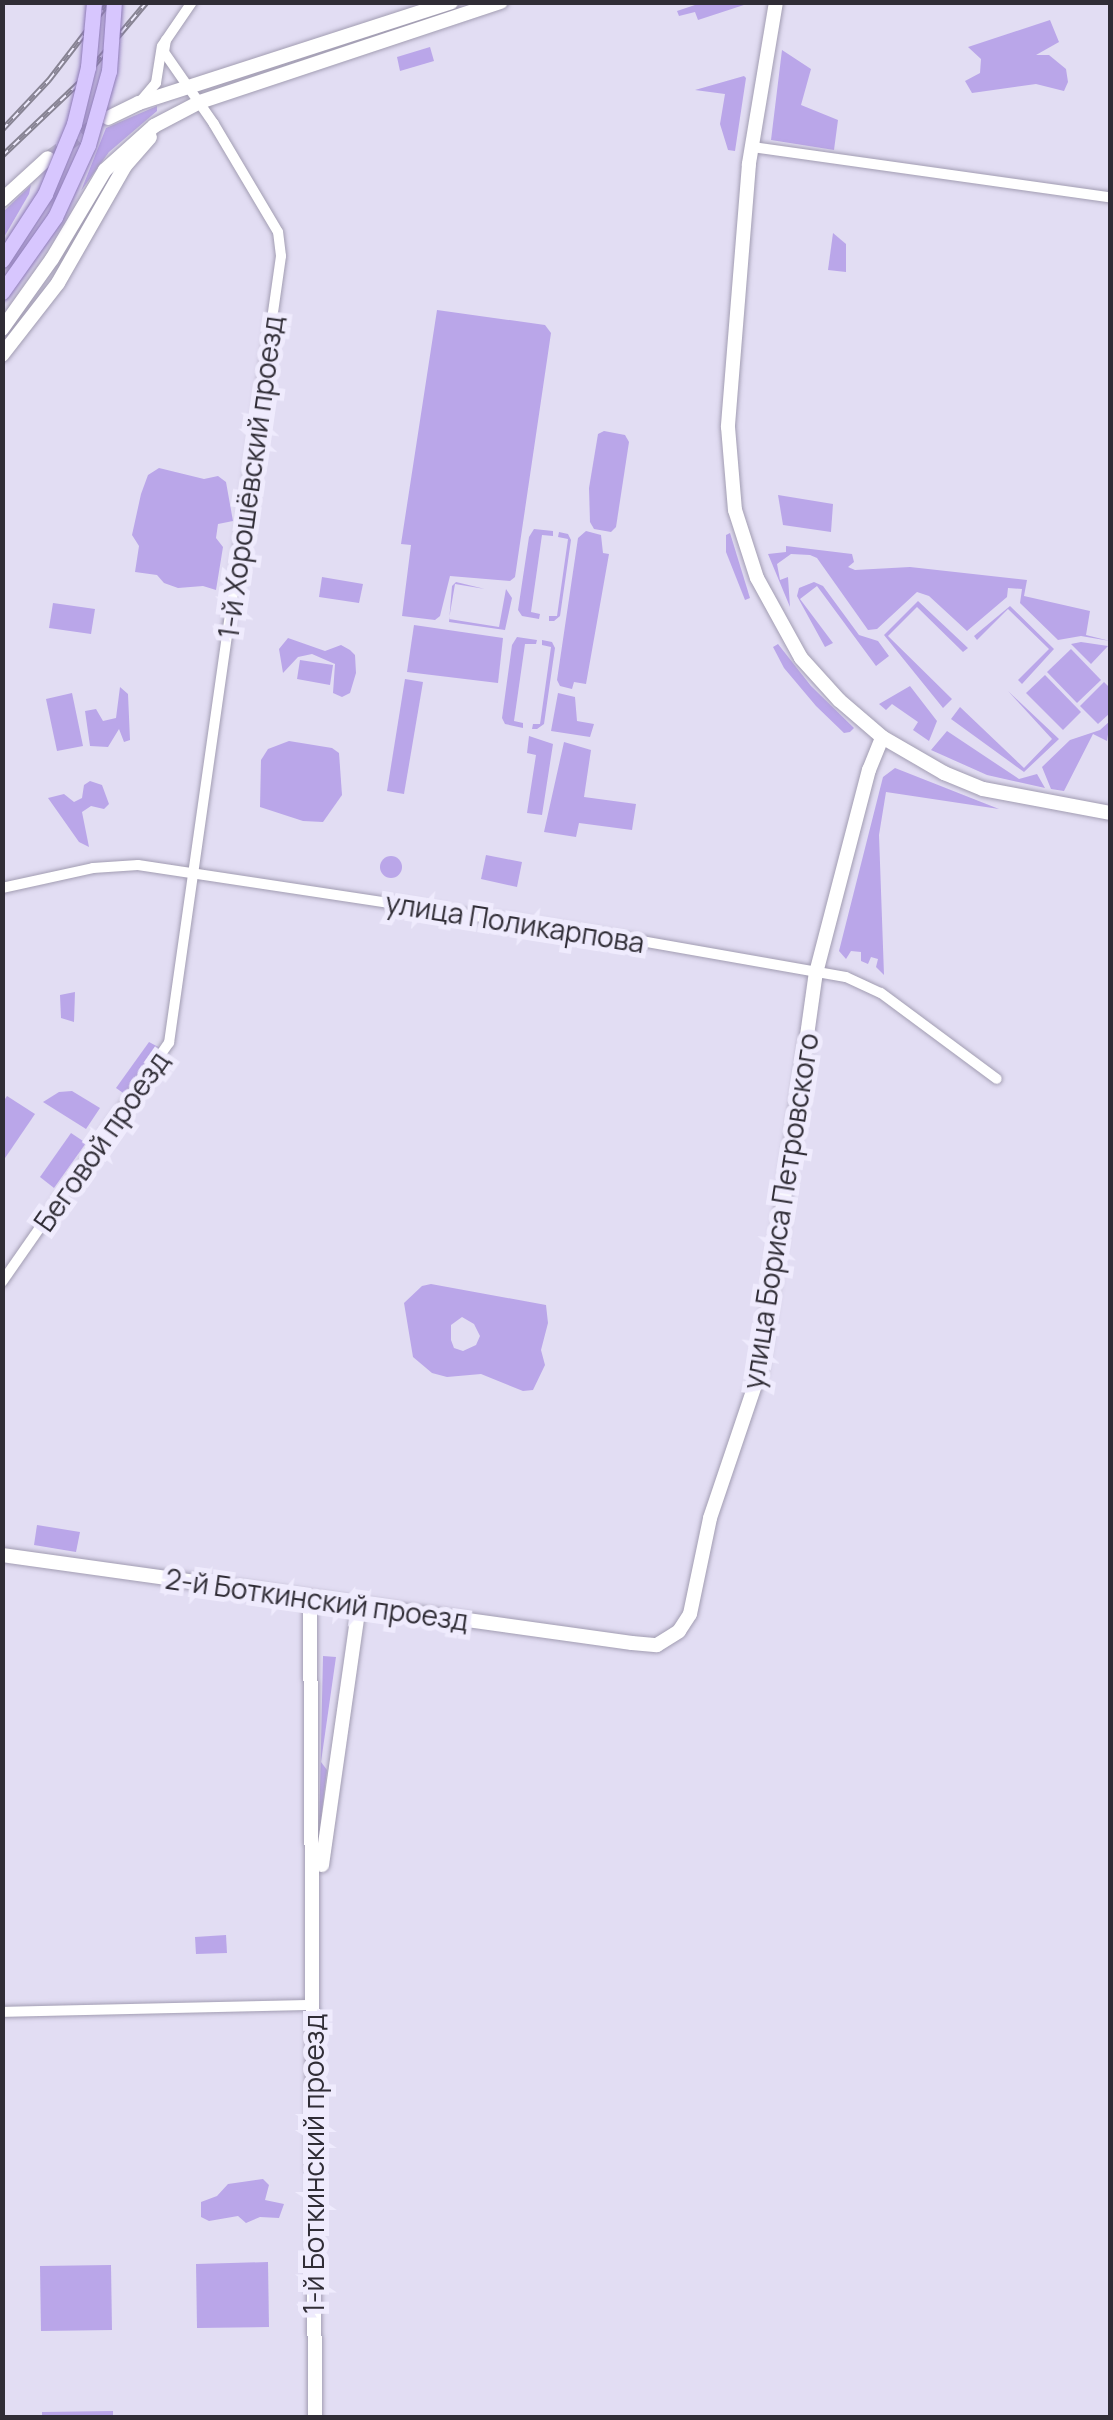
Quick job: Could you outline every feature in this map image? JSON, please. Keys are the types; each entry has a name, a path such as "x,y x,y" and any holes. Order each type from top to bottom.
{"main road":[{"path":"2,260 45,194 74,124 88,67 94,2"},
{"path":"2,292 50,226 84,155 108,71 114,2"}],"street":[{"path":"139,103 156,83 166,40 192,2"},
{"path":"108,118 139,103 451,2"},
{"path":"2,329 116,157 140,135 200,102 501,2"},
{"path":"776,2 752,147 728,427 736,510 757,578 792,644 839,700 882,737 944,773 984,788 1110,813"},
{"name":"1-й Хорошёвский проезд","path":"166,40 164,52 190,86 278,232 281,256 195,872"},
{"path":"2,355 58,284 135,154 170,119 200,102"},
{"path":"752,147 1110,197"},
{"path":"2,200 48,158"},
{"name":"улица Бориса Петровского","path":"632,1644 664,1643 679,1631 690,1614 710,1518 756,1384 770,1316 816,972 872,759 882,737"},
{"name":"улица Поликарпова","path":"2,888 93,868 138,864 846,977 881,993 997,1078"},
{"name":"Беговой проезд","path":"2,1282 169,1043 195,872"},
{"name":"2-й Боткинский проезд","path":"2,1555 632,1644"},
{"name":"1-й Боткинский проезд","path":"310,1598 316,1910 315,2418"},
{"name":"1-й Боткинский проезд","path":"316,1910 359,1606"},
{"path":"2,2012 313,2005"}],"shaded area":[{"path":"701,3 750,3 698,20 695,12 679,16 677,11"},
{"path":"1050,20 1059,42 1036,55 1049,55 1066,69 1068,82 1064,91 1036,84 972,93 965,81 980,73 981,59 968,47"},
{"path":"430,47 434,61 400,71 397,57"},
{"path":"782,50 811,69 801,105 838,120 834,150 771,140"},
{"path":"744,76 735,151 728,150 720,124 725,94 695,90"},
{"path":"157,106 157,111 109,152 81,191 106,128"},
{"path":"31,185 29,194 3,239 3,212"},
{"path":"833,233 846,244 846,272 828,270"},
{"path":"437,310 545,325 551,333 515,577 510,581 450,576 440,616 435,620 402,616 411,545 401,544"},
{"path":"604,431 625,435 629,442 616,527 611,532 594,529 590,522 589,488 598,434"},
{"path":"159,468 204,479 218,476 226,482 233,521 218,524 216,538 223,547 216,590 203,586 178,588 164,583 157,575 135,572 139,546 132,535 141,494 148,475"},
{"path":"778,495 833,504 831,532 783,525"},
{"path":"534,529 553,531 553,536 542,535 531,612 540,614 539,619 522,616 518,610 529,537"},
{"path":"586,531 601,535 603,553 609,554 586,684 574,682 572,689 560,686 557,680 578,538"},
{"path":"559,532 568,534 571,540 560,616 549,621 549,616 557,616 568,539 558,537"},
{"path":"730,533 750,598 745,600 726,552 726,535"},
{"path":"786,546 852,554 854,562 848,567 855,570 910,567 1027,580 1024,596 1090,611 1086,635 1110,641 1081,636 1058,640 1020,603 1022,589 1008,588 1007,597 967,631 929,596 917,592 877,629 868,630 817,558 810,555 791,554 777,564 780,580 788,577 790,607 768,554 786,552"},
{"path":"322,577 363,584 359,603 319,597"},
{"path":"456,582 485,589 455,584 449,616 452,586"},
{"path":"814,582 823,586 859,635 878,641 889,656 876,666 817,586 800,599 833,643 825,647 797,596 799,588"},
{"path":"506,589 512,598 505,630 449,619 499,627"},
{"path":"918,601 968,648 963,652 917,607 888,636 952,699 943,708 884,635"},
{"path":"53,603 95,609 91,634 49,628"},
{"path":"1010,606 1054,649 1022,684 1018,680 1049,649 1008,609 977,640 974,636"},
{"path":"414,625 503,638 498,683 407,672"},
{"path":"517,637 537,640 536,644 525,644 514,721 523,723 523,728 505,724 502,718 512,645"},
{"path":"288,638 325,651 341,645 350,650 355,655 356,673 350,693 342,697 333,693 335,664 312,654 298,657 283,673 279,649"},
{"path":"542,640 552,642 555,648 544,724 532,729 533,724 540,724 551,647 542,645"},
{"path":"778,644 811,686 854,728 850,732 844,733 816,706 784,668 773,647"},
{"path":"1071,644 1108,646 1091,664"},
{"path":"1071,649 1101,680 1077,703 1047,672"},
{"path":"300,660 333,665 330,685 297,679"},
{"path":"1045,675 1081,712 1063,730 1026,693"},
{"path":"405,679 423,682 404,794 387,791"},
{"path":"1104,682 1110,688 1110,713 1098,724 1080,706"},
{"path":"910,686 937,721 929,741 913,730 918,722 892,704 886,710 879,704"},
{"path":"120,687 128,694 130,740 124,742 119,729 108,747 90,746 85,711 96,709 103,721 116,718"},
{"path":"1008,691 1059,739 1024,772 951,719 960,707 1024,768 1052,739"},
{"path":"72,693 83,746 57,751 46,699"},
{"path":"558,693 575,697 577,721 594,724 590,737 551,731"},
{"path":"1110,721 1107,741 1093,734 1064,791 1051,789 1042,767 1070,740 1100,730"},
{"path":"947,731 1019,779 1037,774 1045,788 987,775 931,750"},
{"path":"529,736 553,744 542,815 527,813 536,755 527,753"},
{"path":"289,741 332,748 339,753 342,795 323,822 303,821 260,807 261,760 268,749"},
{"path":"564,742 591,750 584,797 636,804 632,830 579,823 576,837 544,832"},
{"path":"895,768 999,809 886,792 879,835 884,975 876,967 878,959 871,957 868,964 861,961 861,952 851,951 846,959 839,951 883,777"},
{"path":"90,781 102,785 109,804 104,809 91,806 82,812 89,847 79,842 48,798 64,794 74,802 82,798 84,785"},
{"path":"486,855 522,862 517,887 481,879"},
{"path":"391,856 399,859 399,875 391,878 383,875 380,867 383,859"},
{"path":"75,992 74,1022 61,1018 60,995"},
{"path":"149,1042 162,1049 126,1095 116,1088"},
{"path":"72,1091 100,1108 86,1129 43,1102 59,1092"},
{"path":"7,1096 35,1114 3,1161 3,1102"},
{"path":"71,1133 86,1143 54,1188 40,1177"},
{"path":"431,1284 546,1305 548,1323 541,1350 545,1365 533,1390 523,1391 481,1374 447,1377 432,1373 413,1357 404,1303 422,1286","holes":["462,1317 474,1324 480,1336 476,1345 463,1351 454,1348 451,1325"]},
{"path":"37,1525 80,1532 76,1552 34,1545"},
{"path":"323,1656 336,1657 321,1762 327,1770 319,1834"},
{"path":"226,1935 227,1953 196,1954 195,1937"},
{"path":"263,2179 269,2185 265,2200 284,2204 279,2218 260,2217 246,2223 238,2216 209,2221 201,2217 201,2202 217,2196 228,2184"},
{"path":"268,2262 269,2327 197,2328 196,2264"},
{"path":"111,2265 112,2330 41,2331 40,2266"},
{"path":"113,2411 113,2417 42,2417 42,2412"}],"tunnel":[{"path":"48,158 98,123"}],"railway":[{"path":"2,130 49,80 109,2"},
{"path":"2,156 80,82 147,2"}]}
